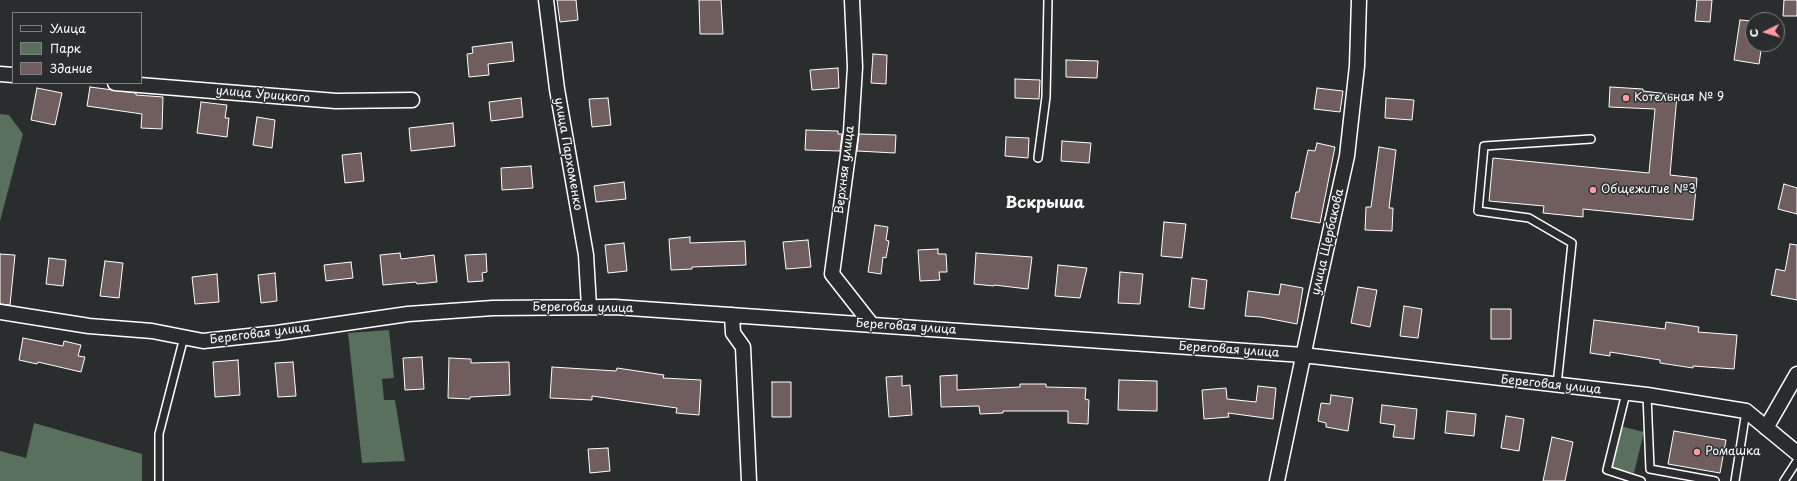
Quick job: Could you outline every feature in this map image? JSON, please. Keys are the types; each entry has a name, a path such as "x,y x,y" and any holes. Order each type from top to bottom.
{"street":[{"name":"улица Пархоменко","path":"546,0 557,89 586,255 589,307"},
{"name":"Верхняя улица","path":"852,0 855,67 851,132 832,274 872,325"},
{"name":"улица Щербакова","path":"1277,481 1347,156 1357,66 1359,0"},
{"path":"0,74 12,75"},
{"name":"улица Урицкого","path":"128,84 336,100 412,100"},
{"name":"Береговая улица","path":"0,312 89,326 152,331 203,340 277,333 408,314 493,308 615,307 1303,355 1647,395 1746,411"},
{"path":"732,315 733,333 743,347 749,481"},
{"path":"1766,428 1797,374"},
{"path":"1746,411 1797,453"}],"lane":[{"path":"1038,158 1046,97 1048,0"},
{"path":"1557,385 1572,243 1529,218 1478,211 1484,146 1592,139"},
{"path":"159,481 159,434 184,337"},
{"path":"1626,393 1607,470 1641,481"},
{"path":"1647,395 1650,469 1714,481"},
{"path":"1735,481 1746,411"},
{"path":"1784,481 1797,461"}],"green space":[{"path":"0,114 9,115 23,134 0,221"},
{"path":"389,330 394,378 382,379 384,400 395,400 405,461 362,463 348,333"},
{"path":"34,423 142,454 142,481 0,481 0,451 26,458"},
{"path":"1620,426 1644,432 1634,473 1611,468"}],"building":[{"path":"557,0 576,0 578,20 560,22"},
{"path":"699,0 721,0 723,34 700,34"},
{"path":"1697,0 1712,0 1710,22 1695,21"},
{"path":"1784,0 1797,0 1797,16 1785,16 1785,12 1783,12"},
{"path":"1740,20 1745,20 1745,52 1761,52 1759,64 1734,60"},
{"path":"512,42 514,61 488,64 489,75 469,77 467,54 473,53 472,47"},
{"path":"873,54 887,55 886,84 871,83"},
{"path":"1066,60 1098,61 1097,78 1066,77"},
{"path":"838,68 839,88 812,90 810,70"},
{"path":"1015,79 1040,80 1039,99 1015,98"},
{"path":"90,87 136,93 136,95 163,97 162,129 141,128 142,114 87,106"},
{"name":"Общежитие №3","path":"1610,87 1643,89 1643,91 1677,95 1670,175 1697,178 1693,220 1583,209 1583,217 1543,213 1544,206 1489,201 1493,158 1649,173 1655,109 1609,107"},
{"path":"37,88 62,93 55,125 31,120"},
{"path":"1317,88 1343,91 1340,112 1314,109"},
{"path":"521,98 523,117 491,121 489,102"},
{"path":"608,98 611,125 592,127 589,99"},
{"path":"1386,98 1414,100 1412,120 1385,118"},
{"path":"201,102 227,105 225,118 229,118 227,137 197,133"},
{"path":"257,117 275,120 272,148 253,145"},
{"path":"453,123 455,146 411,151 409,128"},
{"path":"806,130 838,131 838,134 842,134 840,151 805,150"},
{"path":"859,134 896,135 895,153 857,151"},
{"path":"1006,137 1029,138 1028,158 1005,156"},
{"path":"1062,141 1091,143 1089,163 1061,161"},
{"path":"1317,143 1335,147 1320,223 1291,218 1296,192 1299,192 1308,150 1315,151"},
{"path":"1379,147 1396,150 1389,208 1393,208 1392,231 1365,230 1366,207 1371,207"},
{"path":"361,153 364,181 345,183 342,155"},
{"path":"531,166 533,188 502,190 501,168"},
{"path":"624,182 626,199 596,202 594,186"},
{"path":"1784,184 1797,188 1797,214 1778,209"},
{"path":"1164,222 1186,224 1182,258 1161,256"},
{"path":"875,225 888,227 886,240 889,241 886,258 883,257 881,274 868,272"},
{"path":"690,237 690,243 745,241 746,265 692,267 692,269 671,270 669,239"},
{"path":"808,240 811,267 786,269 783,242"},
{"path":"624,243 627,271 608,273 605,245"},
{"path":"1790,244 1797,245 1797,300 1771,295 1776,269 1785,271"},
{"path":"938,249 938,254 946,254 947,272 939,272 940,280 920,281 918,250"},
{"path":"400,253 401,259 434,255 437,282 383,285 380,255"},
{"path":"976,253 1032,257 1028,289 974,284"},
{"path":"0,254 15,255 10,305 0,304"},
{"path":"486,254 487,272 482,273 483,281 468,282 465,255"},
{"path":"49,258 66,260 63,286 46,284"},
{"path":"105,261 123,263 119,298 100,296"},
{"path":"351,262 353,278 326,281 324,265"},
{"path":"1058,265 1087,268 1080,298 1055,296"},
{"path":"1120,272 1143,274 1140,304 1118,303"},
{"path":"275,273 277,301 261,303 258,275"},
{"path":"217,274 219,302 195,304 192,277"},
{"path":"1192,278 1207,280 1204,309 1189,307"},
{"path":"1281,284 1303,288 1297,324 1261,317 1245,316 1248,291 1279,295"},
{"path":"1358,287 1377,290 1370,327 1351,323"},
{"path":"1404,306 1422,309 1418,338 1400,336"},
{"path":"1491,309 1511,309 1511,339 1491,339"},
{"path":"1594,320 1665,329 1666,322 1699,327 1698,332 1737,335 1734,369 1693,366 1693,368 1660,363 1660,360 1610,352 1610,356 1590,353"},
{"path":"23,338 63,346 64,341 81,345 78,356 85,357 81,372 38,362 37,364 19,360"},
{"path":"422,357 424,389 405,390 403,358"},
{"path":"449,358 471,359 471,363 509,362 510,395 470,397 470,399 448,398"},
{"path":"238,360 240,395 215,397 213,362"},
{"path":"293,362 296,396 278,397 275,363"},
{"path":"552,367 616,371 617,368 664,375 663,378 701,380 699,415 676,413 677,408 592,396 592,400 550,398"},
{"path":"957,375 957,390 1020,387 1020,384 1046,384 1046,387 1086,388 1085,399 1089,400 1088,424 1068,423 1068,411 1003,411 1003,413 980,414 979,406 941,407 940,376"},
{"path":"902,376 902,386 910,385 912,415 889,417 886,377"},
{"path":"1119,380 1157,381 1157,411 1118,410"},
{"path":"772,382 791,382 791,417 772,417"},
{"path":"1258,386 1276,388 1273,419 1228,413 1229,417 1204,419 1202,390 1226,388 1227,399 1256,402"},
{"path":"1331,395 1353,398 1348,431 1326,427 1326,423 1318,421 1321,403 1330,404"},
{"path":"1382,405 1417,409 1414,439 1393,437 1395,425 1380,423"},
{"path":"1447,411 1476,414 1474,436 1445,433"},
{"path":"1506,416 1524,419 1519,451 1501,448"},
{"name":"Ромашка","path":"1674,431 1726,440 1720,473 1668,464"},
{"path":"1552,437 1573,442 1565,481 1543,481"},
{"path":"608,448 610,471 590,473 588,449"}],"place":[{"name":"Котельная № 9","path":"1626,98"},
{"name":"Общежитие №3","path":"1593,190"},
{"name":"Ромашка","path":"1697,452"}],"district":[{"name":"Вскрыша","path":"1045,204"}]}
